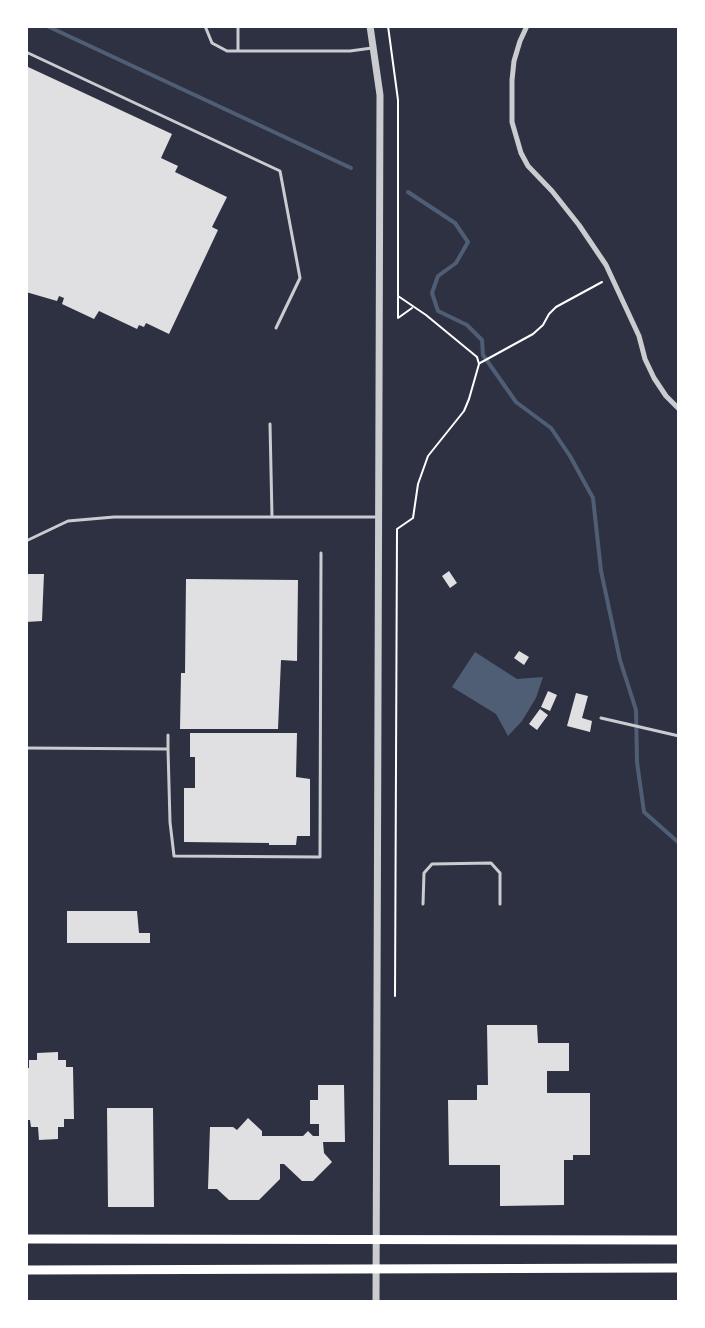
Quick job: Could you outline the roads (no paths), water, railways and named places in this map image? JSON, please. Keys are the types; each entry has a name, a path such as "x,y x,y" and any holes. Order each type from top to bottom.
{"main road":[{"path":"26,1239 679,1240"},
{"path":"26,1270 679,1268"}],"street":[{"path":"370,26 380,95 376,1302"},
{"path":"527,26 520,41 512,80 511,103 516,137 528,166 552,191 592,244 612,277 654,378 679,409"}],"lane":[{"path":"205,26 212,43 227,51 350,51 374,47"},
{"path":"238,26 238,51"},
{"path":"26,52 280,171 300,278 276,328"},
{"path":"270,424 272,517"},
{"path":"26,541 68,521 114,517 380,517"},
{"path":"168,735 174,856 320,857 321,553"},
{"path":"601,718 679,736"},
{"path":"26,748 168,749"},
{"path":"423,904 424,873 432,864 491,863 500,873 500,904"}],"water":[{"path":"475,652 517,679 543,677 536,698 508,736 496,714 452,687"}],"waterway":[{"path":"47,26 351,168"},
{"path":"408,192 455,223 468,242 456,263 438,276 432,293 438,311 467,325 482,340 483,355 516,402 551,428 593,498 601,571 620,660 636,710 637,762 644,812 679,843"}]}
